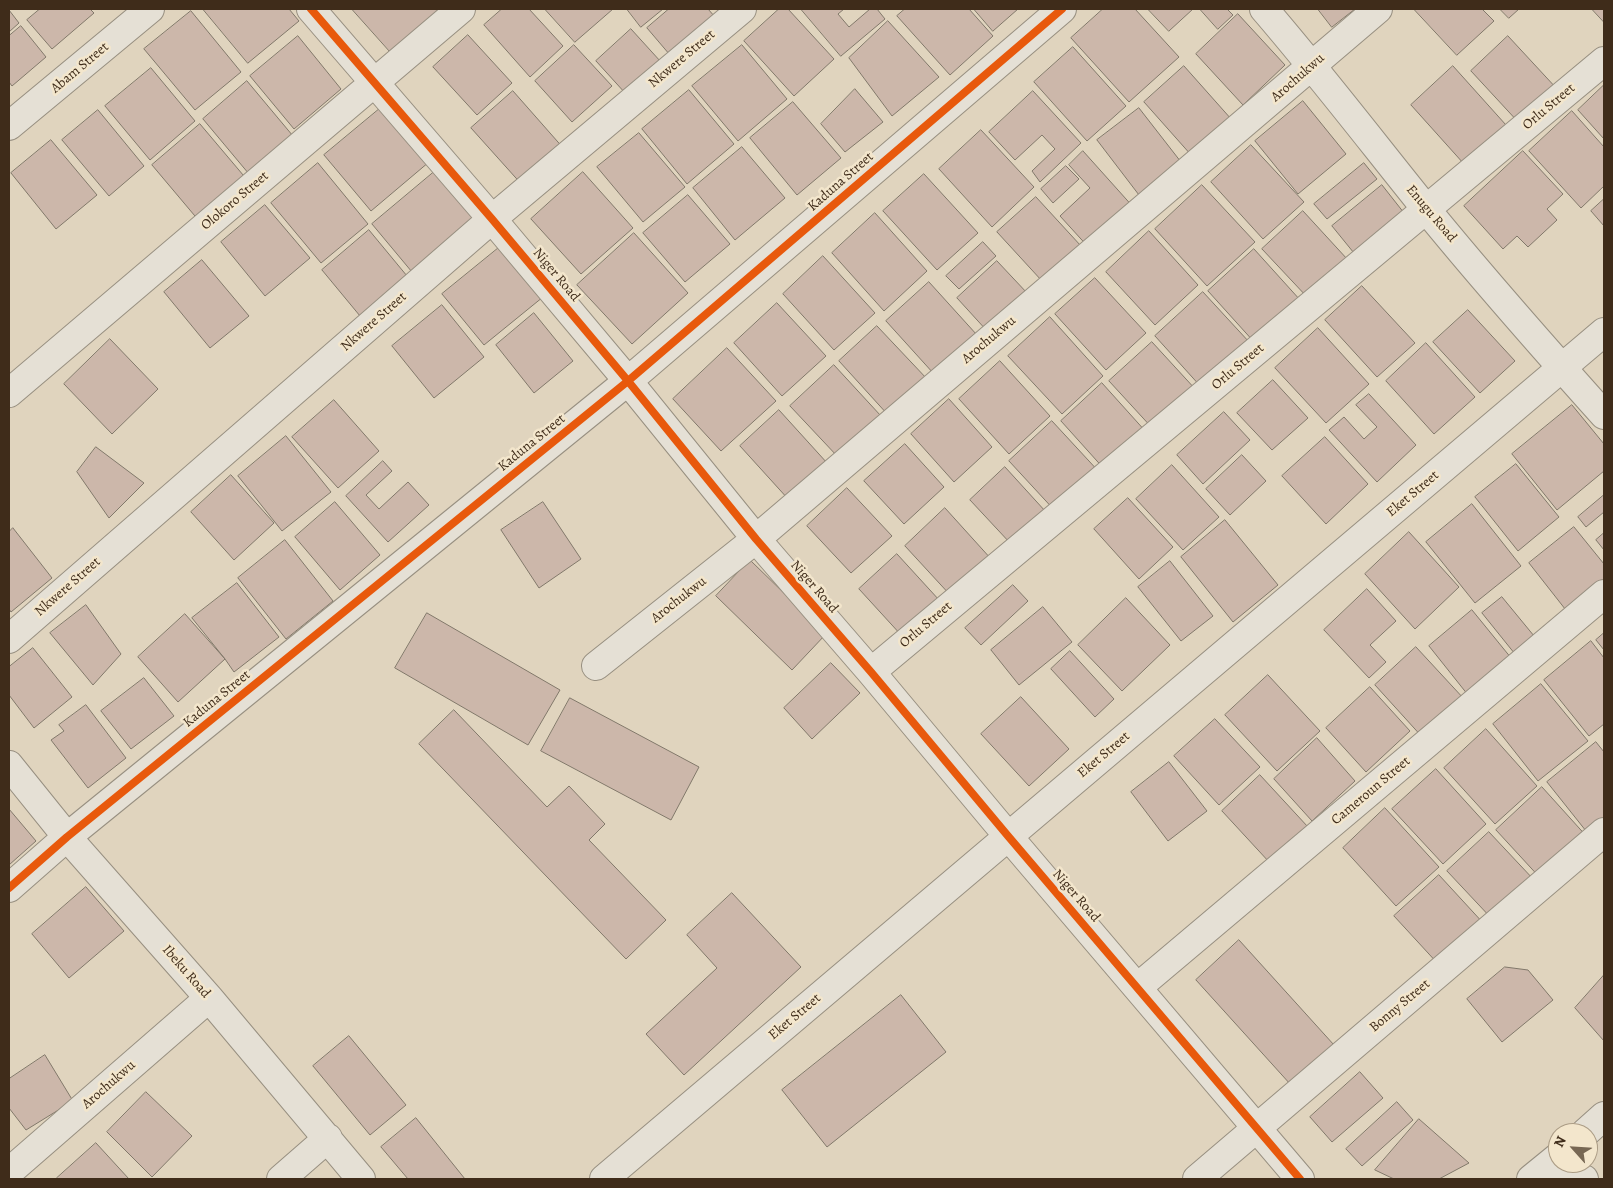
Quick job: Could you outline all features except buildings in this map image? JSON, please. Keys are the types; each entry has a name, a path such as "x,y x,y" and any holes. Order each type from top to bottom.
{"street":[{"name":"Abam Street","path":"9,126 150,9"},
{"name":"Niger Road","path":"311,9 376,82 492,219 628,381 756,539 1300,1179"},
{"name":"Olokoro Street","path":"9,393 461,9"},
{"name":"Nkwere Street","path":"9,639 492,219 742,9"},
{"name":"Kaduna Street","path":"9,888 67,838 628,381 1062,9"},
{"name":"Enugu Road","path":"1264,9 1312,65 1427,210 1604,415"},
{"name":"Arochukwu","path":"596,666 756,539 1378,9"},
{"name":"Orlu Street","path":"871,672 1604,61"},
{"name":"Eket Street","path":"604,1179 1604,332"},
{"name":"Cameroun Street","path":"1138,987 1604,594"},
{"name":"Ibeku Road","path":"9,766 67,838 209,998 361,1179"},
{"name":"Bonny Street","path":"1197,1179 1604,832"},
{"name":"Arochukwu","path":"9,1172 209,998"},
{"path":"281,1179 328,1138"},
{"path":"1546,1167 1584,1179"}],"cycle path":[{"path":"311,9 492,219 628,381 756,539 1300,1179"},
{"path":"9,888 67,837 628,381 1062,9"}]}
